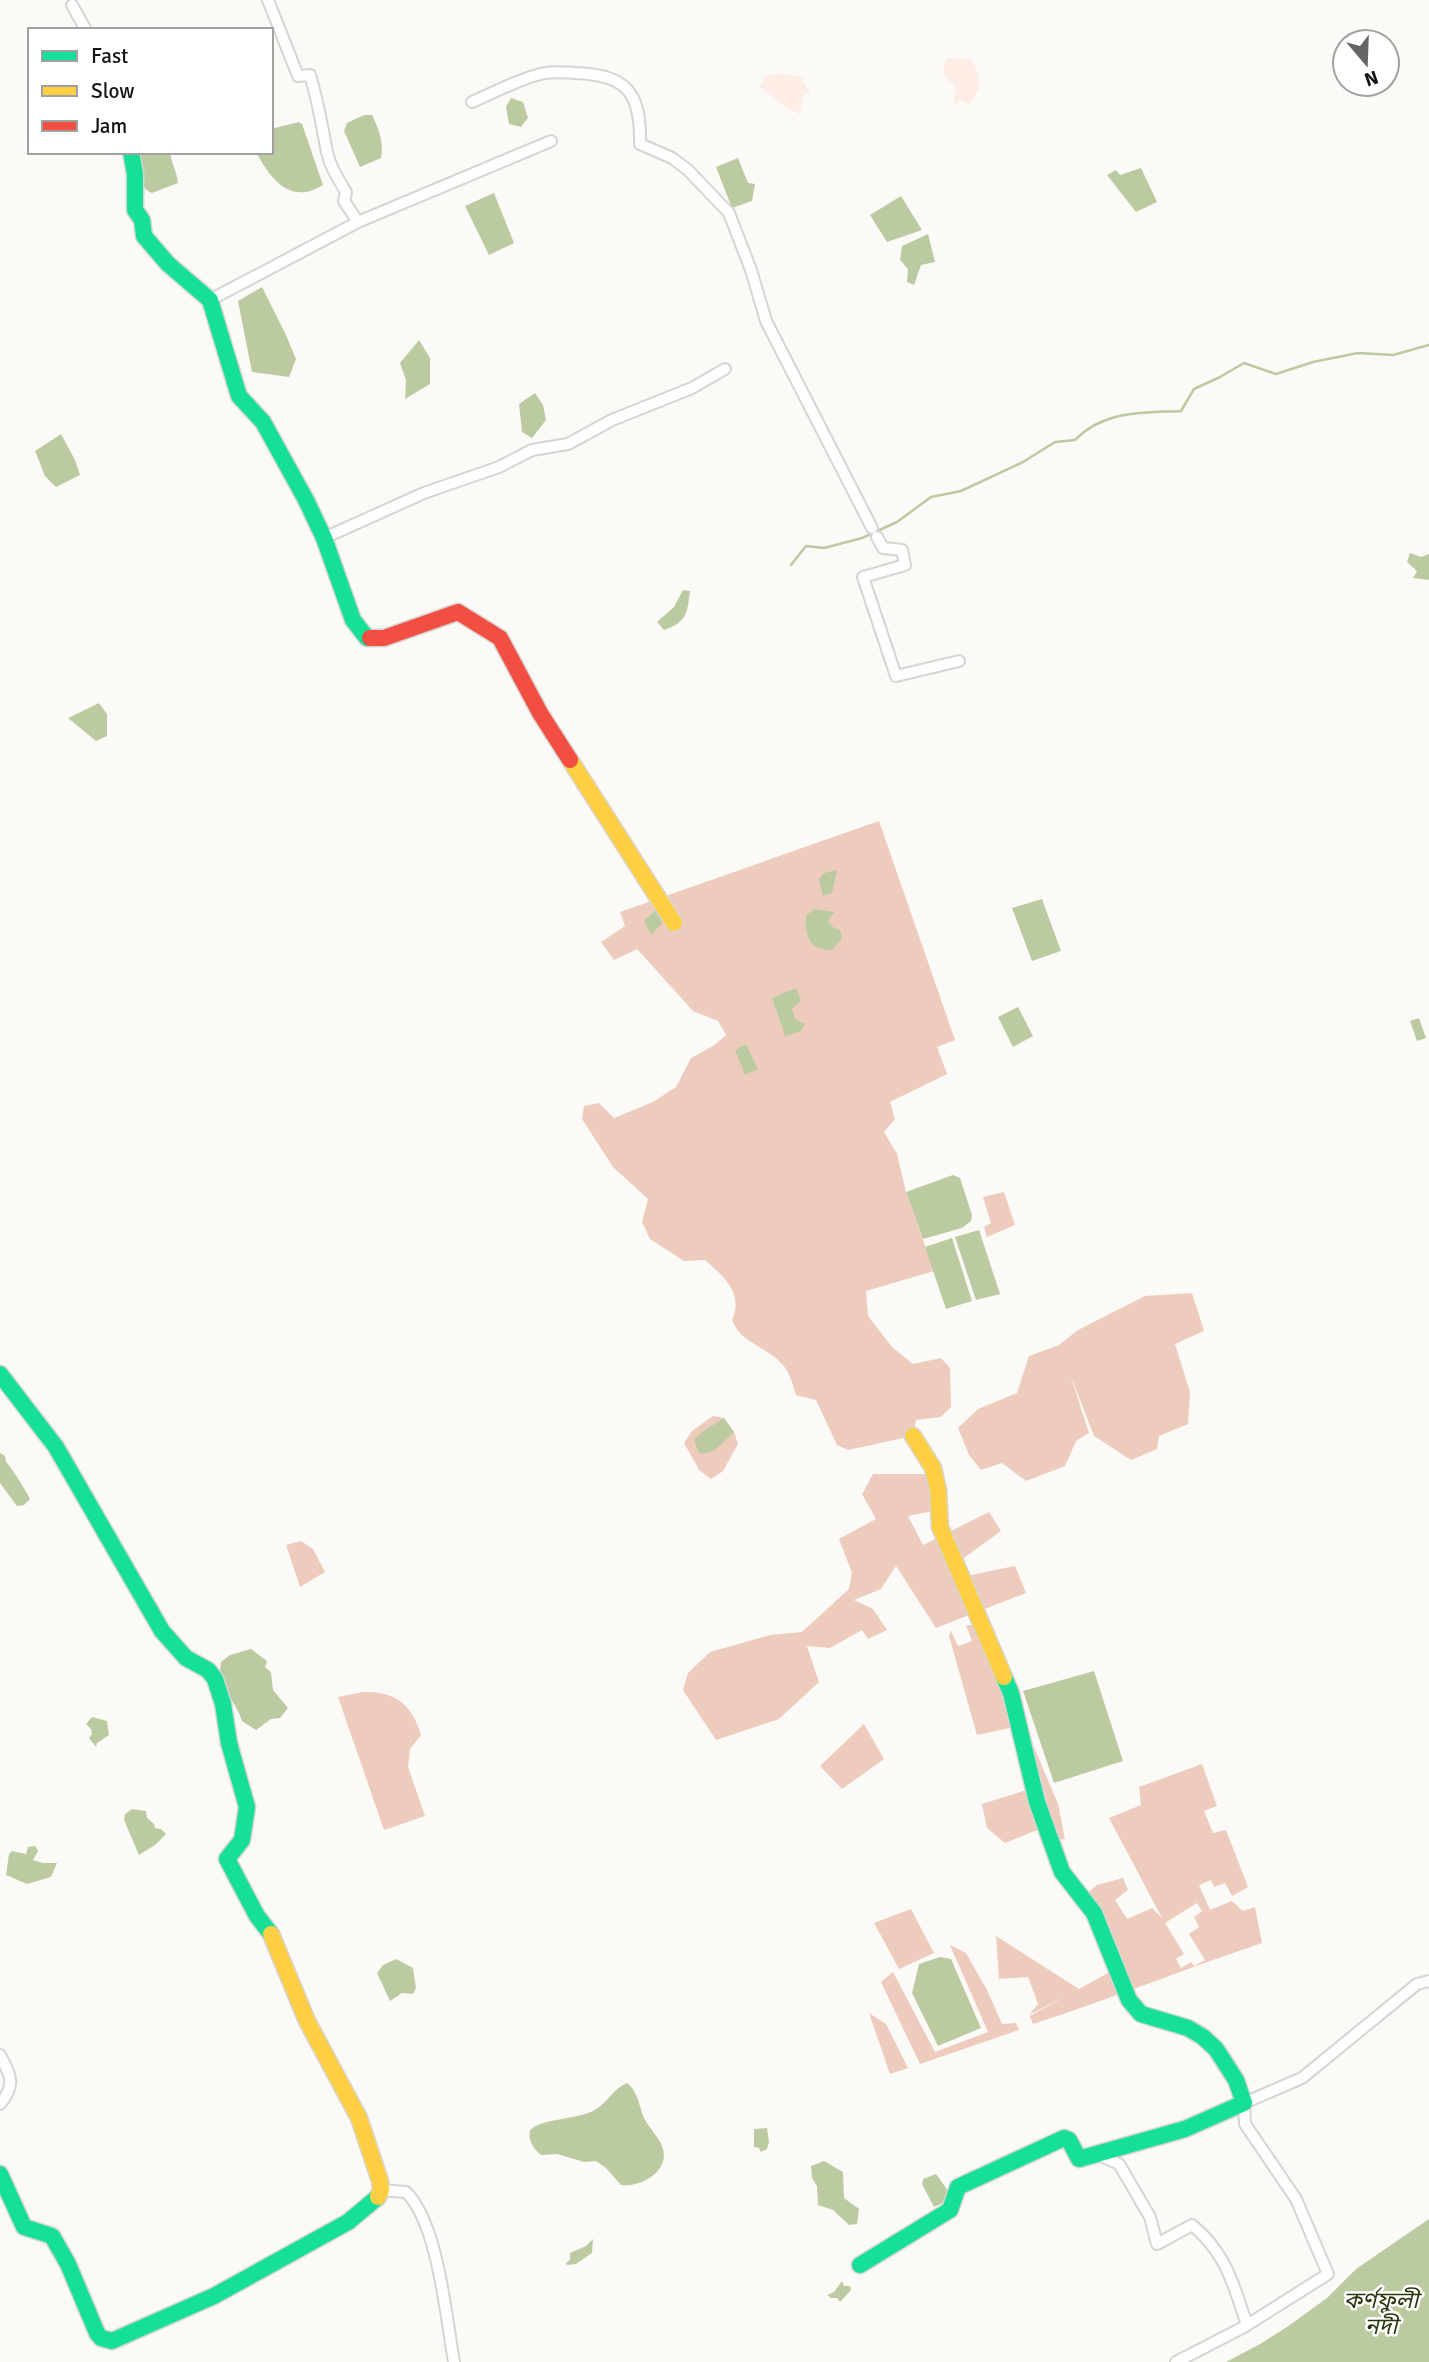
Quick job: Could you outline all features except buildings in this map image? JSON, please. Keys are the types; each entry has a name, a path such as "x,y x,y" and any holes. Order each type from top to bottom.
{"street":[{"path":"268,0 298,76 310,75 326,136 327,152 333,170 346,192 344,201 358,222"},
{"path":"72,5 85,28"},
{"path":"472,102 540,74 584,73 620,80 632,97 641,121 640,144 672,158 688,170 729,213 751,270 766,321 883,548 902,550 905,565 863,577 896,676 959,661"},
{"path":"209,300 358,222 551,141"},
{"path":"131,154 135,174 135,210 142,220 144,236 168,264 209,300 239,396 263,422 324,537 353,620 367,638 384,638 458,612 500,638 540,713 674,923"},
{"path":"324,537 424,493 499,467 532,450 568,444 612,420 692,388 725,369"},
{"path":"0,1374 56,1447 167,1638 186,1658 208,1670 215,1679 247,1807 242,1840 228,1859 230,1868 257,1916 270,1932 307,2021 359,2118 381,2190 376,2201 348,2222 214,2296 112,2341 101,2338 97,2333 68,2264 52,2236 29,2230 18,2219 0,2174"},
{"path":"913,1436 933,1468 938,1490 940,1527 1011,1693 1037,1802 1062,1872 1094,1913 1129,2000 1140,2014 1163,2018 1188,2028 1216,2049 1236,2080 1244,2103 1245,2124 1297,2199 1328,2274 1247,2325 1176,2362"},
{"path":"860,2265 950,2210 957,2187 1022,2155 1064,2138 1069,2140 1079,2158 1097,2154 1185,2129 1302,2078 1418,1984 1429,1981"},
{"path":"0,2055 10,2077 11,2089 0,2104"},
{"path":"1097,2154 1119,2164 1150,2217 1157,2244 1192,2225 1219,2251 1247,2325"},
{"path":"381,2190 406,2192 414,2199 432,2239 454,2362"}],"shaded area":[{"path":"947,58 970,59 977,70 978,88 969,105 961,100 953,106 955,87 945,76 943,66"},
{"path":"780,74 801,77 810,93 803,96 800,114 787,108 760,87 765,76"},
{"path":"879,821 955,1040 937,1047 947,1074 890,1102 895,1119 884,1132 897,1154 906,1192 934,1271 866,1291 868,1316 892,1347 913,1364 941,1358 950,1368 951,1407 941,1417 916,1420 913,1436 848,1450 837,1445 816,1400 796,1395 789,1375 780,1362 749,1341 736,1328 732,1320 736,1302 734,1294 719,1273 705,1260 684,1261 650,1239 642,1222 648,1199 613,1167 582,1119 584,1106 599,1103 614,1118 653,1102 676,1087 691,1058 726,1035 718,1021 693,1011 637,949 614,960 601,942 625,926 620,912"},
{"path":"1004,1192 1015,1225 987,1237 984,1227 991,1223 983,1197"},
{"path":"1192,1293 1204,1331 1175,1344 1190,1392 1188,1424 1159,1436 1157,1449 1131,1460 1094,1436 1070,1374 1089,1433 1076,1441 1065,1466 1026,1481 1002,1463 981,1470 969,1455 958,1428 978,1409 1017,1393 1029,1356 1059,1345 1078,1330 1145,1296"},
{"path":"713,1416 724,1418 734,1432 738,1444 723,1471 711,1479 699,1470 684,1443 692,1431"},
{"path":"873,1474 932,1474 937,1510 908,1516 923,1545 989,1512 1001,1531 961,1560 966,1576 1015,1566 1026,1593 936,1628 896,1566 881,1589 854,1600 873,1609 887,1630 868,1639 862,1630 830,1648 807,1646 819,1682 779,1719 716,1740 683,1690 688,1673 710,1652 770,1635 802,1632 849,1589 852,1573 839,1539 876,1519 862,1494"},
{"path":"301,1541 313,1549 325,1572 300,1587 286,1545"},
{"path":"966,1625 983,1626 1058,1804 1065,1839 1050,1841 1045,1827 1005,1843 987,1828 982,1804 1033,1788 1019,1726 977,1735 949,1636 951,1631 958,1646 972,1641"},
{"path":"363,1692 384,1694 401,1702 413,1715 421,1735 410,1749 408,1767 425,1816 384,1830 338,1697"},
{"path":"864,1724 884,1759 842,1789 820,1766"},
{"path":"1202,1764 1217,1806 1204,1811 1213,1833 1226,1830 1248,1887 1232,1896 1225,1883 1214,1887 1211,1880 1199,1885 1210,1910 1232,1901 1243,1911 1255,1907 1262,1943 1033,2024 1030,2016 1066,1996 1029,2015 1038,2004 1028,1977 999,1979 996,1936 1079,1989 1115,1969 1086,1894 1097,1885 1123,1878 1128,1890 1115,1900 1127,1919 1152,1908 1162,1918 1109,1818 1141,1805 1139,1787","holes":["1197,1903 1202,1911 1194,1917 1199,1927 1189,1934 1205,1960 1194,1966 1191,1962 1181,1968 1176,1959 1184,1954 1165,1923"]},
{"path":"911,1909 934,1953 899,1969 874,1923"},
{"path":"950,1945 966,1953 1002,2024 1016,2023 1019,2030 920,2064 881,1982 893,1972 935,2052 988,2032"},
{"path":"869,2013 886,2024 908,2068 890,2074"}],"water":[{"path":"511,98 523,102 528,118 521,127 509,124 506,107"},
{"path":"364,115 372,115 375,120 382,152 381,158 360,167 344,131 347,123"},
{"path":"299,122 302,124 323,185 311,191 291,191 275,179 257,154 273,154 273,128"},
{"path":"138,154 170,154 178,183 152,193 143,186 139,176"},
{"path":"738,158 748,183 755,184 752,201 732,208 716,167"},
{"path":"1141,168 1157,202 1136,212 1107,175 1116,170 1120,175"},
{"path":"494,193 514,243 489,255 465,206"},
{"path":"901,196 922,230 887,242 870,215"},
{"path":"928,234 935,262 921,265 914,285 907,282 908,269 900,260 902,246"},
{"path":"262,287 296,359 289,377 252,372 238,301"},
{"path":"419,340 430,358 430,384 405,399 406,380 400,363"},
{"path":"535,393 543,405 546,420 532,438 522,432 519,404"},
{"path":"61,434 80,475 56,487 45,476 35,451"},
{"path":"1410,553 1421,557 1429,554 1429,580 1413,578 1417,571 1407,562"},
{"path":"683,590 690,591 684,616 677,624 664,630 657,622 674,607"},
{"path":"99,703 107,714 107,736 96,741 68,718"},
{"path":"837,870 832,893 823,896 819,879 824,873"},
{"path":"1042,899 1061,951 1032,961 1012,908"},
{"path":"662,904 668,917 651,935 644,921"},
{"path":"815,909 834,912 828,922 840,930 842,938 832,950 818,948 810,941 806,930 806,915"},
{"path":"796,988 801,1000 792,1009 795,1019 805,1024 801,1031 785,1036 772,998"},
{"path":"1018,1007 1033,1036 1013,1047 998,1017"},
{"path":"1419,1018 1426,1038 1417,1041 1410,1021"},
{"path":"746,1044 758,1069 745,1075 735,1050"},
{"path":"953,1175 960,1178 972,1215 971,1221 962,1228 923,1239 906,1192"},
{"path":"979,1230 1000,1294 976,1300 955,1237"},
{"path":"952,1238 972,1301 946,1309 925,1247"},
{"path":"724,1418 734,1432 714,1450 699,1453 694,1440"},
{"path":"0,1453 5,1456 6,1462 30,1499 24,1505 17,1506 0,1483"},
{"path":"251,1649 267,1661 265,1667 271,1672 273,1690 288,1708 280,1718 271,1719 256,1730 242,1721 224,1686 220,1671 221,1662 230,1655"},
{"path":"1094,1671 1123,1761 1054,1783 1023,1691"},
{"path":"92,1717 107,1721 109,1735 97,1743 96,1747 89,1738 91,1729 86,1724"},
{"path":"132,1809 146,1811 147,1818 155,1828 166,1834 139,1855 124,1820 125,1814"},
{"path":"35,1846 38,1851 33,1860 57,1863 51,1877 27,1884 6,1875 9,1854 12,1851 26,1854 28,1847"},
{"path":"940,1957 951,1959 981,2028 938,2046 912,1993 919,1964"},
{"path":"396,1959 413,1968 416,1988 413,1994 402,1993 390,2001 377,1973 383,1965"},
{"path":"627,2083 634,2090 644,2118 662,2146 663,2163 653,2176 637,2184 621,2185 596,2161 584,2162 557,2154 541,2155 533,2147 530,2130 543,2123 593,2111"},
{"path":"767,2128 769,2142 767,2149 761,2152 754,2147 754,2129"},
{"path":"824,2161 843,2172 844,2198 859,2209 857,2224 849,2225 833,2210 818,2205 817,2186 812,2178 811,2166"},
{"path":"936,2174 951,2195 949,2200 934,2207 922,2184 923,2179"},
{"name":"কর্ণফুলী নদী","path":"1429,2219 1429,2362 1226,2362 1287,2327 1327,2298 1356,2269"},
{"path":"593,2239 592,2253 576,2264 567,2265 570,2253 586,2246"},
{"path":"842,2281 844,2286 850,2286 851,2290 840,2302 827,2295 834,2292"}],"waterway":[{"path":"791,565 806,546 824,548 862,538 897,522 931,497 961,491 1023,462 1055,442 1075,440 1098,423 1124,415 1181,411 1194,389 1244,363 1276,374 1313,362 1358,353 1393,355 1429,345"}],"traffic: fast":[{"path":"131,154 135,174 135,210 142,220 144,236 168,264 210,300 239,396 263,422 306,500 324,538 353,620 367,638 370,638"},
{"path":"0,1374 56,1447 162,1631 186,1658 208,1670 215,1679 247,1807 242,1840 227,1859 257,1916 271,1934"},
{"path":"860,2265 950,2210 958,2187 1064,2138 1069,2140 1079,2159 1185,2129 1244,2103 1236,2080 1216,2049 1203,2037 1188,2028 1141,2014 1129,2000 1094,1913 1062,1872 1037,1802 1011,1693 1004,1677"},
{"path":"0,2174 24,2227 52,2236 68,2264 97,2333 101,2338 112,2341 214,2296 348,2222 378,2197"}],"traffic: slow":[{"path":"570,760 674,923"},
{"path":"913,1436 933,1468 938,1490 940,1527 1004,1677"},
{"path":"271,1934 307,2021 359,2118 380,2181 381,2190 378,2197"}],"traffic: jam":[{"path":"370,638 384,638 458,612 500,638 540,713 570,760"}]}
